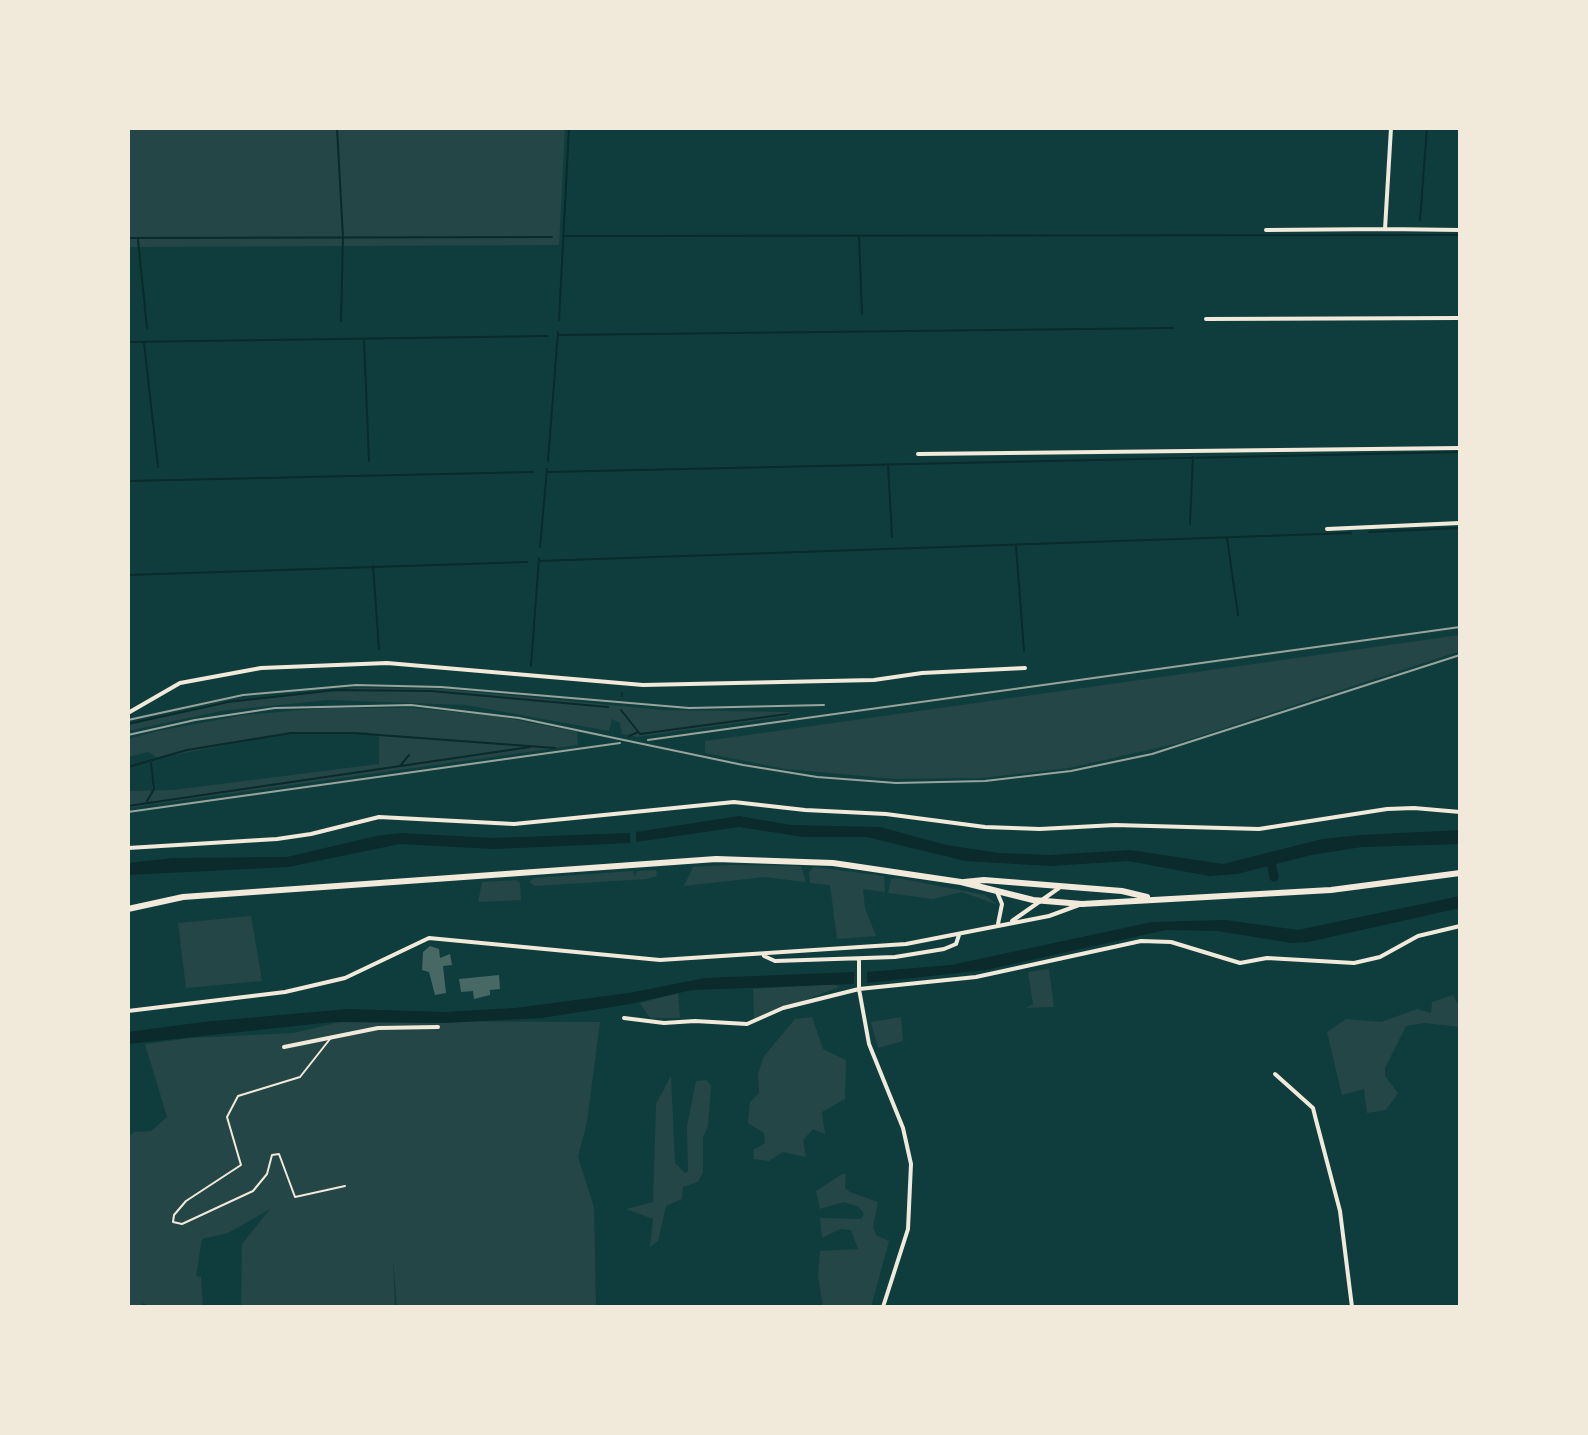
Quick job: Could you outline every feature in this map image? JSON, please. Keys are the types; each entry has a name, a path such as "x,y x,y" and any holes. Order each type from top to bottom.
{"main road":[{"path":"128,909 183,897 716,859 833,863 961,882 1040,901 1082,904 1316,891 1460,873"},
{"path":"961,882 984,880 1122,891 1151,898"}],"street":[{"path":"1385,229 1391,128"},
{"path":"1266,230 1460,230"},
{"path":"1206,319 1460,318"},
{"path":"918,454 1460,448"},
{"path":"1327,529 1460,523"},
{"path":"128,713 180,683 261,668 387,663 643,685 874,680 922,673 1025,668"},
{"path":"128,848 277,839 379,817 514,824 734,802 886,814 985,827 1040,829 1115,825 1259,829 1387,809 1460,812"},
{"path":"1010,923 1059,888"},
{"path":"997,892 1002,904 997,925"},
{"path":"128,1011 285,992 345,978 429,938 480,940 647,960 867,949 959,935 1049,916 1082,904"},
{"path":"624,1018 655,1023 747,1024 783,1008 859,987 976,977 1141,941 1171,942 1240,963 1267,958 1354,963 1380,957 1418,936 1460,926"},
{"path":"762,954 775,961 859,960 944,949 956,944 959,935"},
{"path":"859,960 859,987 871,1052 903,1128 911,1164 908,1229 883,1307"},
{"path":"284,1047 378,1028 438,1027"},
{"path":"1275,1074 1313,1108 1340,1211 1352,1307"}],"lane":[{"path":"331,1038 300,1077 238,1096 227,1117 241,1165 186,1201 174,1215 173,1222 182,1224 253,1191 267,1174 272,1155 279,1154 295,1197 345,1186"}],"shaded area":[{"path":"128,128 565,128 559,245 128,247"},
{"path":"1460,635 1460,651 1179,743 1069,768 982,778 896,779 785,769 705,753 705,741"},
{"path":"356,688 443,689 663,710 789,712 790,716 637,737 622,734 620,723 612,719 609,731 466,705 328,700 221,711 128,731 128,724 220,702"},
{"path":"327,708 413,708 497,716 577,732 578,745 128,808 128,791 173,790 379,764 379,737 366,732 283,734 158,758 148,752 128,757 128,739 158,731 244,715"},
{"path":"739,816 791,825 880,827 946,845 999,853 1050,855 1130,850 1223,864 1322,839 1361,835 1460,830 1460,844 1362,847 1311,855 1237,874 1209,876 1128,861 1050,866 965,861 867,837 804,837 739,827 636,842 636,832"},
{"path":"401,833 494,838 630,833 630,843 495,849 400,844 288,867 128,875 128,863 173,858 287,857"},
{"path":"801,866 806,882 764,877 684,886 693,867"},
{"path":"814,867 884,876 885,892 863,889 865,908 876,936 837,939 830,885 810,883 809,872"},
{"path":"656,870 657,876 647,879 535,886 529,882 534,878 633,871 635,877 637,871"},
{"path":"891,879 985,895 998,905 962,892 933,899 888,893"},
{"path":"516,880 520,883 521,900 478,902 482,882"},
{"path":"1460,896 1460,908 1308,942 1292,943 1217,931 1166,930 986,970 867,983 867,972 951,965 1152,922 1225,920 1298,930"},
{"path":"251,916 262,981 186,988 178,923"},
{"path":"1049,969 1054,1007 1026,1008 1033,1004 1028,972"},
{"path":"854,972 854,984 692,990 542,1018 444,1023 332,1022 128,1044 128,1032 203,1022 347,1009 445,1012 515,1008 629,993 705,978"},
{"path":"834,984 839,987 754,1020 753,989"},
{"path":"678,993 680,1018 650,1018 640,1003"},
{"path":"1453,995 1460,1008 1460,1027 1424,1023 1406,1026 1385,1068 1385,1076 1398,1093 1386,1110 1367,1113 1364,1089 1342,1095 1327,1032 1346,1019 1381,1022 1417,1009 1431,1013 1432,1002"},
{"path":"812,1017 823,1049 846,1060 845,1099 822,1112 825,1134 813,1129 803,1140 806,1157 783,1152 769,1161 754,1159 753,1150 765,1143 764,1133 748,1123 750,1102 759,1093 758,1074 764,1056 795,1019"},
{"path":"901,1017 903,1041 878,1048 871,1022"},
{"path":"344,1021 600,1022 587,1122 578,1157 594,1207 596,1307 397,1307 393,1259 395,1307 241,1307 242,1244 270,1209 228,1233 202,1239 196,1276 201,1277 203,1307 151,1307 143,1303 140,1307 128,1307 128,1137 134,1132 151,1131 167,1117 145,1044 191,1038 294,1033"},
{"path":"671,1076 675,1163 685,1173 688,1171 687,1126 696,1081 706,1080 711,1086 708,1126 703,1137 703,1173 698,1182 683,1187 682,1199 666,1206 658,1241 650,1247 653,1219 626,1209 653,1202 656,1104"},
{"path":"846,1174 845,1188 850,1192 878,1202 873,1227 876,1235 889,1241 871,1307 823,1307 818,1275 820,1251 858,1249 851,1230 840,1229 822,1238 820,1218 861,1219 864,1214 859,1207 844,1202 820,1209 816,1191"}],"building":[{"path":"430,946 439,949 440,958 450,954 452,965 443,966 446,993 435,995 429,972 422,970 423,952"},
{"path":"499,975 500,989 490,990 490,995 474,999 473,991 461,992 459,979"}],"waterway":[{"path":"337,128 343,237 341,321"},
{"path":"559,320 569,128"},
{"path":"1420,220 1427,128"},
{"path":"564,236 1460,235"},
{"path":"128,238 552,237"},
{"path":"859,237 862,314"},
{"path":"138,240 147,328"},
{"path":"558,335 1173,328"},
{"path":"548,461 558,332"},
{"path":"128,342 548,336"},
{"path":"364,340 369,461"},
{"path":"144,343 158,467"},
{"path":"547,472 1460,452"},
{"path":"1190,524 1193,457"},
{"path":"888,464 892,537"},
{"path":"540,547 547,469"},
{"path":"128,481 533,472"},
{"path":"1369,532 1460,528"},
{"path":"539,561 1351,533"},
{"path":"1227,538 1238,615"},
{"path":"1016,546 1024,651"},
{"path":"531,666 539,558"},
{"path":"128,575 527,562"},
{"path":"373,566 379,649"},
{"path":"128,724 228,702 336,690 431,691 608,707"},
{"path":"621,710 640,734 788,714"},
{"path":"629,736 638,732"},
{"path":"128,767 187,750 291,733 352,733 555,748"},
{"path":"128,806 530,747"},
{"path":"400,766 409,755"},
{"path":"147,801 154,789 151,763"},
{"path":"1270,857 1274,877"}],"railway":[{"path":"648,740 1460,627"},
{"path":"128,735 195,720 275,708 411,705 519,718 743,765 817,777 896,783 985,781 1071,771 1152,754 1460,655"},
{"path":"128,720 243,695 356,685 441,687 689,708 824,705"},
{"path":"128,812 620,743"}]}
